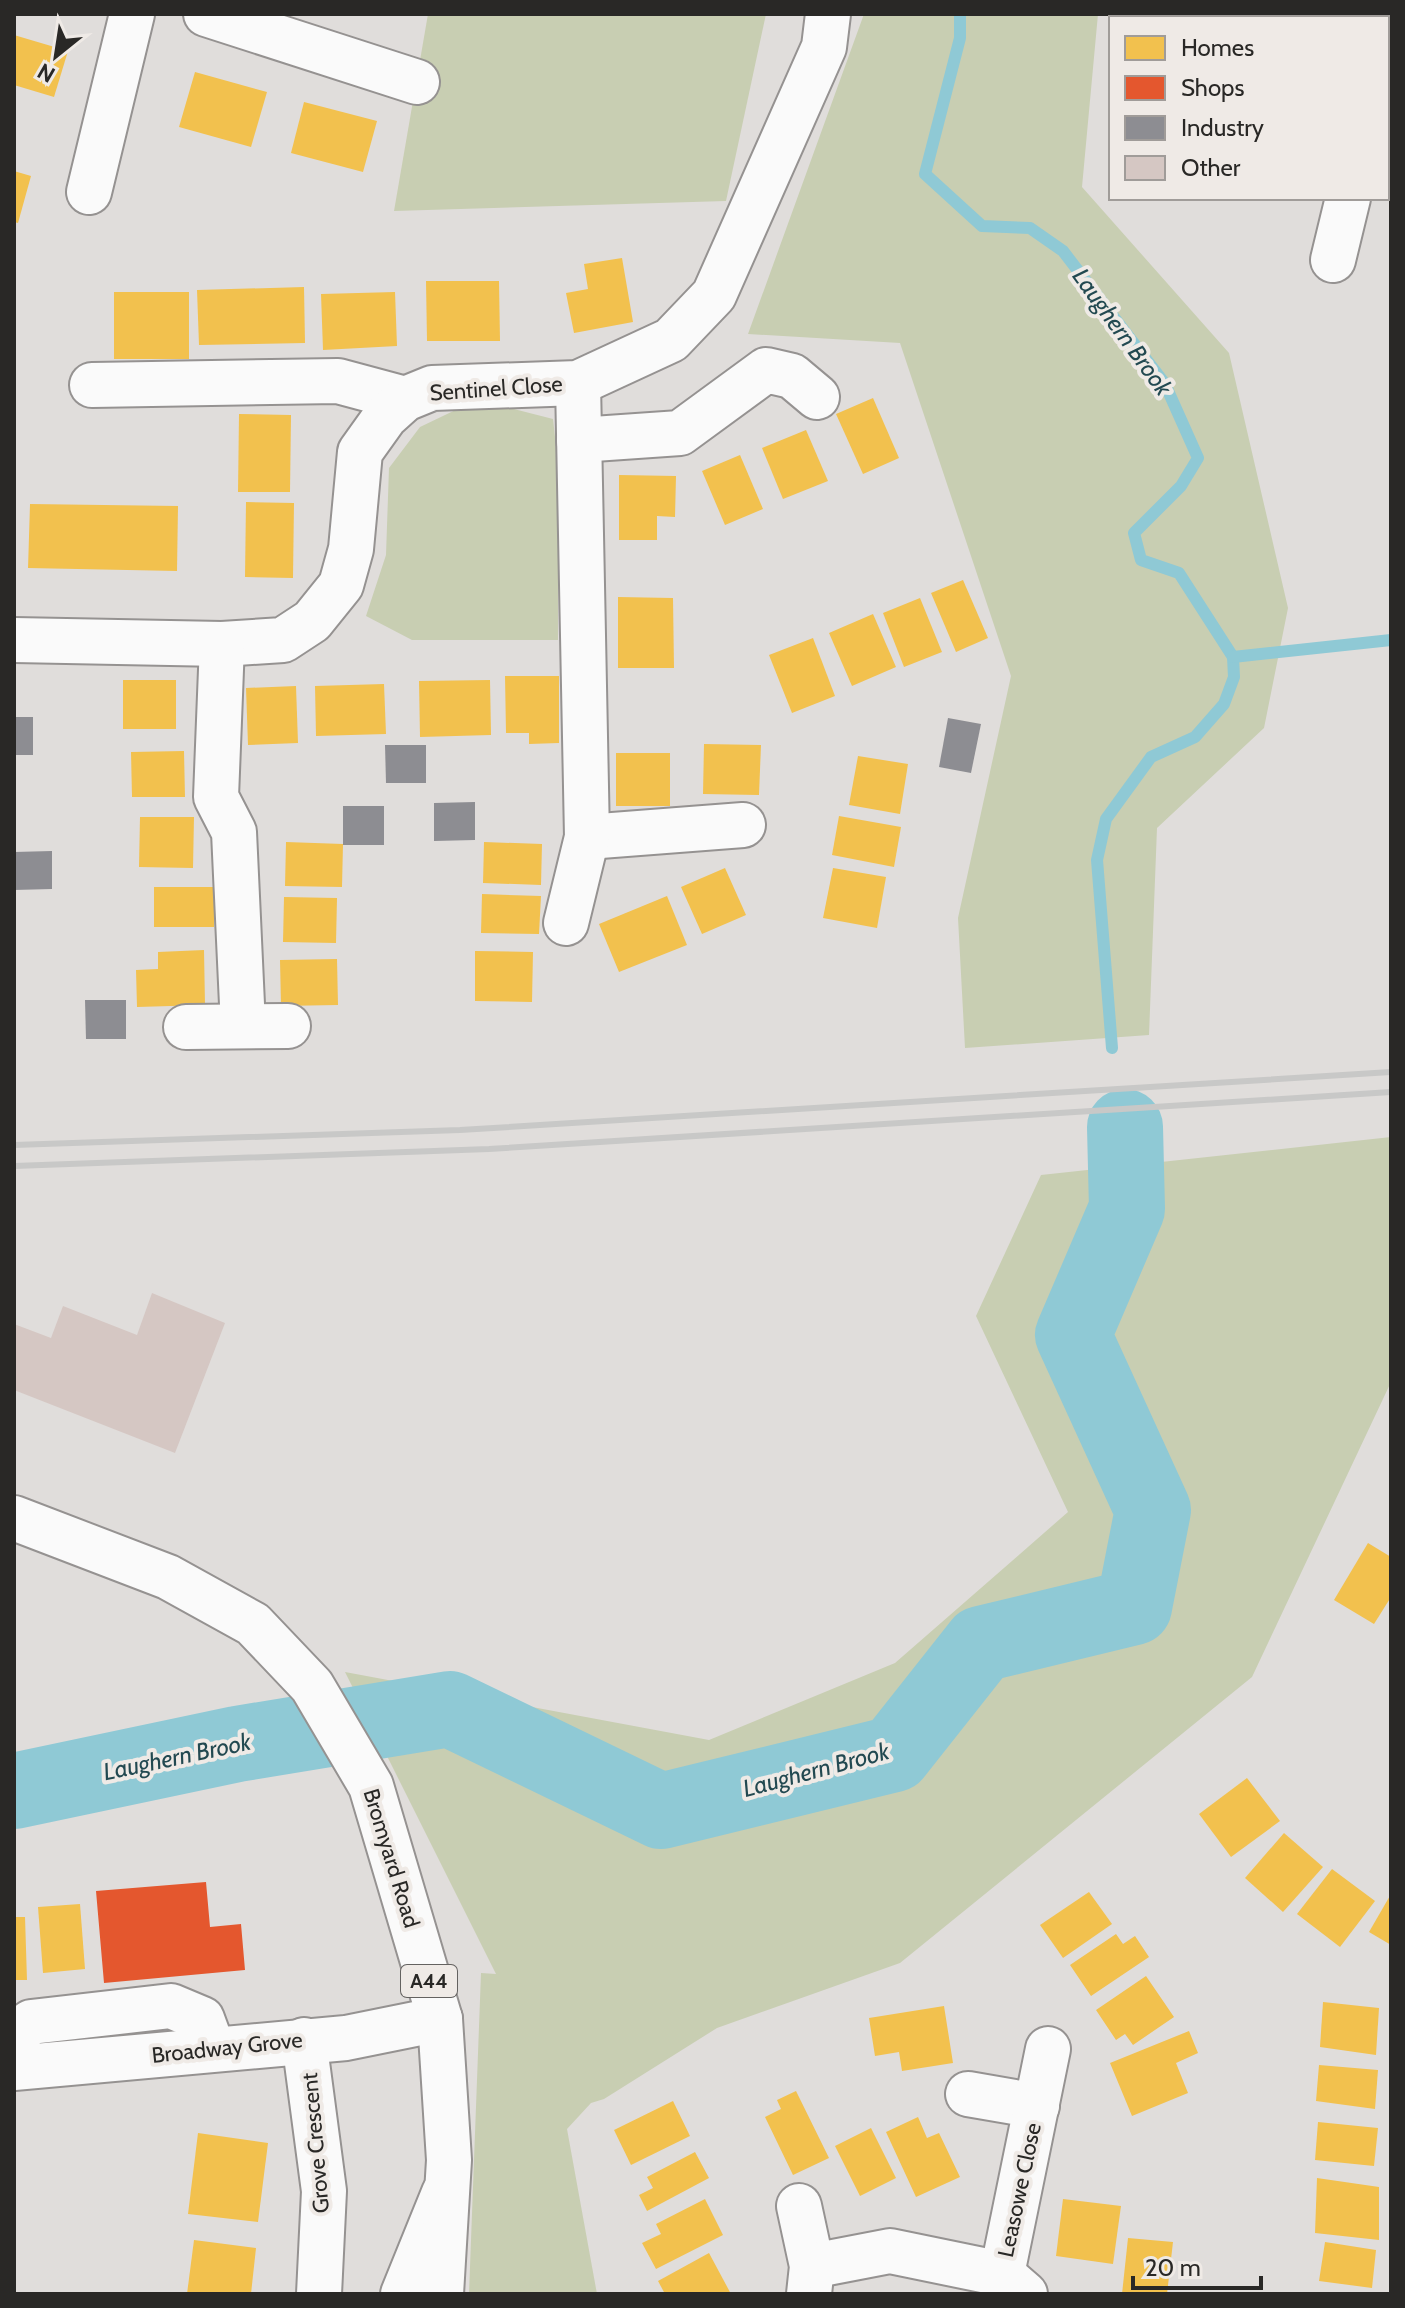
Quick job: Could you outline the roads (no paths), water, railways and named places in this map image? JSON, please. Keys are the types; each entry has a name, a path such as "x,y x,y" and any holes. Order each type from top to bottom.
{"street":[{"path":"89,192 132,14"},
{"path":"206,14 266,23 417,82"},
{"name":"Sentinel Close","path":"14,640 222,644 283,640 312,621 341,585 351,549 360,452 385,417 405,399 432,388 578,383 671,340 714,295 824,47 828,14"},
{"path":"1333,260 1348,200"},
{"path":"579,440 680,433 766,370 792,376 817,397"},
{"path":"92,385 338,381 405,399"},
{"path":"566,923 587,837 578,383"},
{"path":"222,644 216,797 234,832 243,1026"},
{"path":"587,837 743,825"},
{"path":"186,1027 288,1026"},
{"name":"Bromyard Road","path":"14,1518 168,1577 253,1624 312,1686 371,1786 440,2019 448,2113 448,2183 441,2294"},
{"path":"14,2048 17,2034 31,2022 171,2006 202,2019 213,2049"},
{"name":"Broadway Grove","path":"14,2068 346,2038 440,2019"},
{"name":"Grove Crescent","path":"304,2040 324,2191 319,2294"},
{"name":"Leasowe Close","path":"1014,2284 1037,2106 1048,2049"},
{"name":"Leasowe Close","path":"968,2094 1037,2106"},
{"path":"403,2294 448,2183"},
{"path":"799,2206 810,2280 890,2251 1014,2284"}],"waterway":[{"name":"Laughern Brook","path":"960,14 960,38 925,174 982,226 1030,228 1063,251 1165,384 1198,458 1181,486 1134,533 1141,560 1179,573 1233,657 1234,677 1224,704 1195,737 1151,757 1106,819 1097,860 1112,1048"},
{"path":"1233,657 1391,640"},
{"name":"Laughern Brook","path":"14,1791 237,1744 450,1709 661,1811 894,1754 981,1644 1134,1607 1153,1510 1073,1335 1127,1209 1125,1127"}],"railway":[{"path":"14,1145 460,1130 1391,1072"},
{"path":"14,1166 489,1149 1391,1092"}]}
